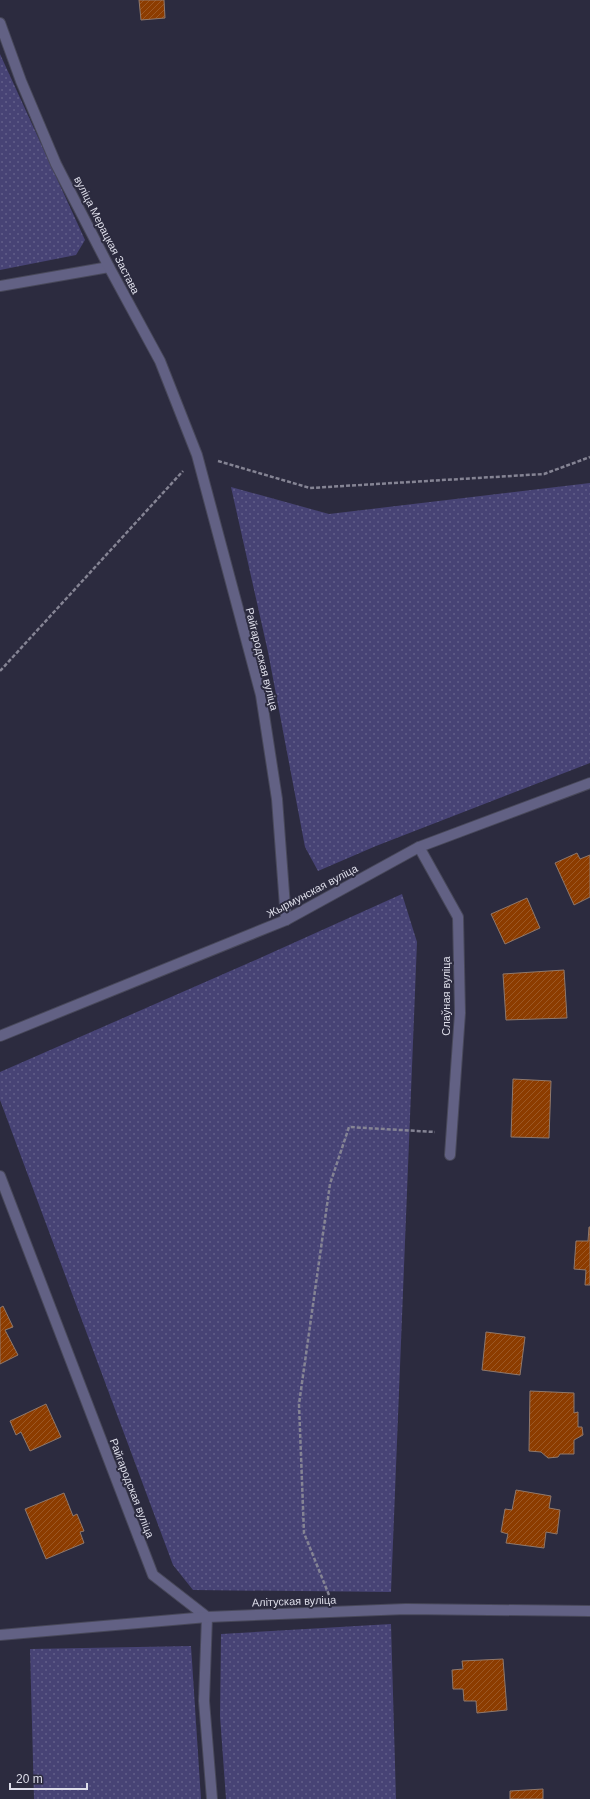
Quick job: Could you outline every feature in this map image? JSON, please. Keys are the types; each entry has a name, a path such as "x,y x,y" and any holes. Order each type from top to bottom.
{"street":[{"name":"вуліца Мерацкая Застава","path":"0,23 21,81 56,164 109,267 160,360 197,455"},
{"path":"0,286 109,267"},
{"name":"Райгародская вуліца","path":"197,455 261,695 277,799 286,920"},
{"name":"Жырмунская вуліца","path":"0,1036 286,920 419,847 590,783"},
{"name":"Слаўная вуліца","path":"419,847 458,916 460,1013 450,1155"},
{"name":"Райгародская вуліца","path":"0,1176 153,1576 207,1617"},
{"name":"Алітуская вуліца","path":"0,1635 207,1617 406,1609 590,1611"},
{"path":"207,1617 204,1701 212,1799"}],"path":[{"path":"0,671 197,455 310,488 544,474 590,457"},
{"path":"336,1612 304,1533 299,1404 330,1184 349,1128 452,1133"}],"shaded area":[{"path":"0,54 85,240 76,255 0,270"},
{"path":"590,483 590,763 376,846 318,871 305,847 268,652 231,487 329,514"},
{"path":"402,894 417,942 391,1592 193,1590 173,1565 0,1100 0,1072"},
{"path":"391,1624 396,1799 226,1799 220,1716 221,1634"},
{"path":"191,1646 201,1799 34,1799 30,1649"}],"building":[{"path":"139,0 164,0 165,18 141,20"},
{"path":"577,853 580,859 590,855 590,897 574,905 555,863"},
{"path":"527,898 540,928 505,944 491,914"},
{"path":"564,970 567,1018 506,1020 503,974"},
{"path":"513,1079 551,1081 549,1138 511,1137"},
{"path":"589,1227 590,1285 585,1285 586,1270 574,1269 576,1241 588,1241"},
{"path":"3,1306 13,1327 5,1330 18,1355 0,1364 0,1308"},
{"path":"486,1332 525,1337 520,1375 482,1370"},
{"path":"530,1391 574,1393 574,1413 578,1412 578,1427 582,1427 583,1435 574,1440 574,1454 560,1454 558,1457 548,1458 541,1452 529,1451"},
{"path":"46,1404 61,1437 30,1451 21,1432 16,1435 10,1421"},
{"path":"516,1490 551,1496 549,1508 560,1510 557,1534 546,1532 544,1548 506,1543 508,1534 501,1532 505,1509 512,1510"},
{"path":"64,1493 73,1516 77,1514 84,1531 80,1532 84,1543 46,1559 25,1509"},
{"path":"503,1659 507,1710 477,1713 476,1701 464,1701 463,1689 453,1689 452,1670 463,1669 462,1661"},
{"path":"543,1789 543,1799 510,1799 510,1791"}]}
